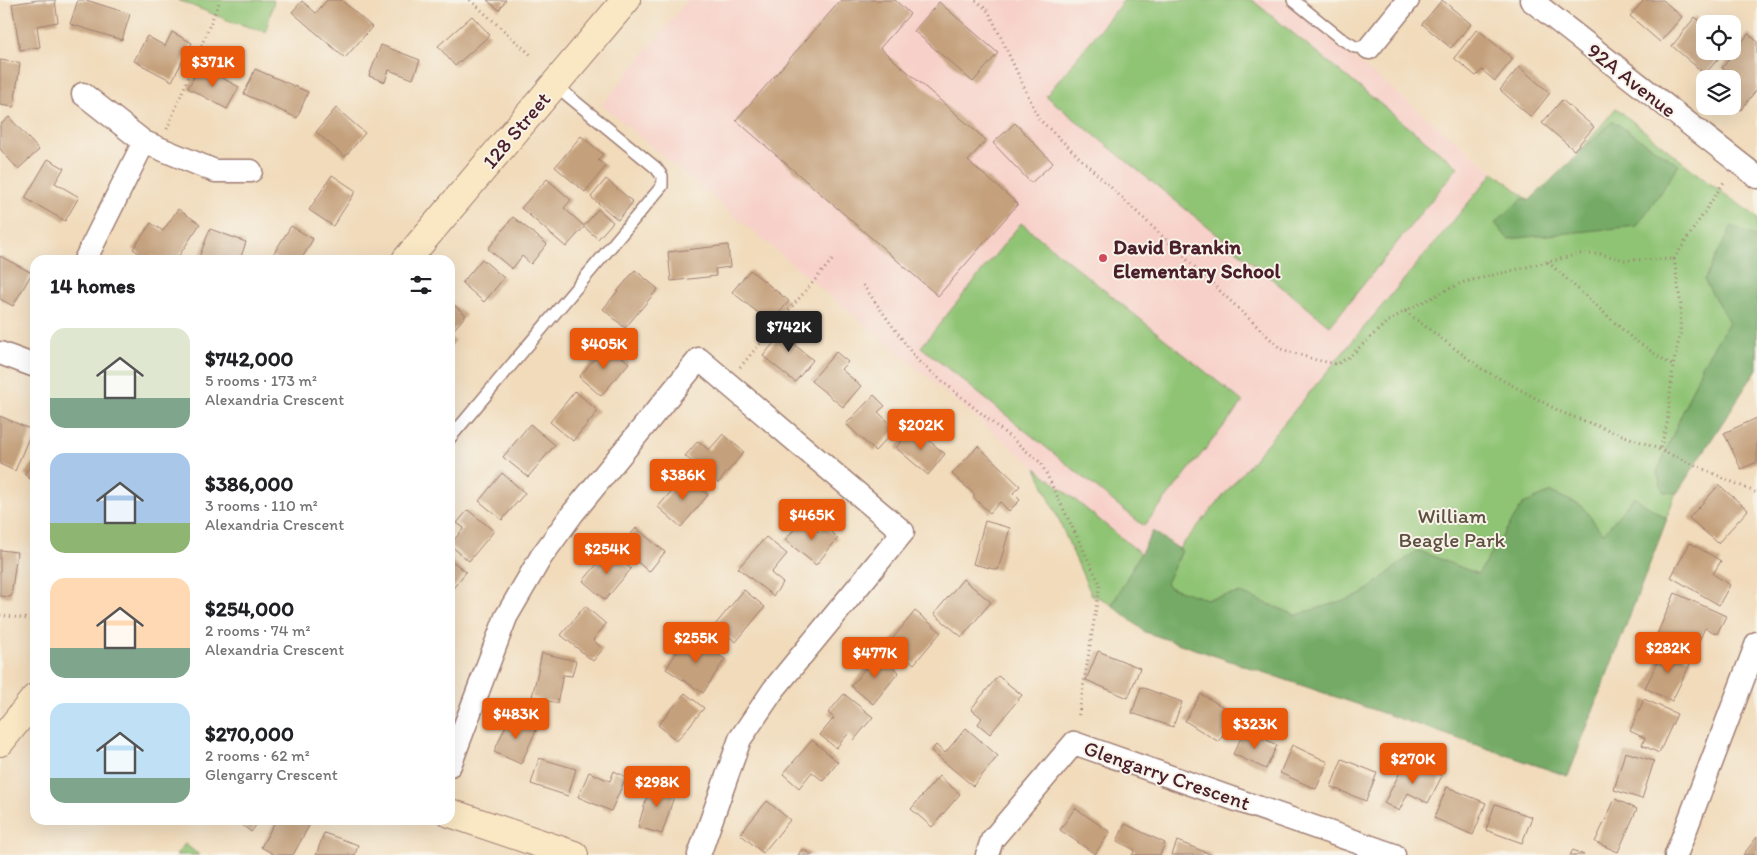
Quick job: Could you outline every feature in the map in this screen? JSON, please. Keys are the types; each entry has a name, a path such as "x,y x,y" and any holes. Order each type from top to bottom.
{"main road":[{"name":"128 Street","path":"410,255 626,0"},
{"path":"0,736 30,704"},
{"path":"0,742 30,704"},
{"path":"455,815 574,855"}],"street":[{"path":"1369,48 1408,0"},
{"name":"92A Avenue","path":"1531,0 1757,177"},
{"path":"83,94 154,139 215,171 251,171"},
{"path":"88,255 154,139"},
{"path":"0,353 30,363"},
{"path":"455,752 506,617 541,557 573,513 699,359 903,532 774,689 740,739 699,855"},
{"path":"1676,855 1757,644"},
{"name":"Glengarry Crescent","path":"987,855 992,840 1074,743 1394,855"}],"lane":[{"path":"1293,0 1340,38 1355,46 1369,48"},
{"path":"455,432 662,186 662,176 656,168 554,85"}],"path":[{"path":"154,139 220,0"},
{"path":"470,0 531,54"},
{"path":"976,0 989,12 1039,119 1282,349 1316,360 1337,364 1349,356 1387,322 1461,284 1580,254 1600,254 1625,260 1674,259"},
{"path":"1660,450 1667,424 1672,366 1681,325 1681,306 1674,259 1724,182"},
{"path":"737,370 833,259"},
{"path":"1548,262 1633,339 1672,366"},
{"path":"863,285 917,360 1041,463 1100,584 1078,719"},
{"path":"1405,312 1482,369 1555,409 1660,450 1757,493"},
{"path":"0,615 30,619"}],"shaded area":[{"name":"David Brankin Elementary School","path":"688,0 1282,0 1494,172 1161,570 1036,468 602,105"}],"green space":[{"path":"178,0 274,0 266,32 230,21"},
{"path":"1124,0 1252,0 1458,167 1330,326 1046,96"},
{"name":"William Beagle Park","path":"1616,108 1705,180 1757,217 1757,359 1675,495 1568,776 1160,634 1100,598 1092,596 1036,468 1161,570 1494,172 1535,205"},
{"path":"1613,121 1679,165 1637,226 1508,239 1495,223 1523,198 1529,201"},
{"path":"1021,223 1243,402 1144,526 921,347"},
{"path":"1732,226 1757,238 1757,369 1677,493 1663,492 1657,472 1703,364 1729,322 1704,280"},
{"path":"1551,492 1582,506 1603,534 1634,497 1667,519 1568,776 1145,632 1112,605 1153,531 1182,551 1166,583 1169,587 1207,599 1241,593 1296,615 1361,595 1417,550 1478,574 1523,504"},
{"path":"185,844 199,855 176,855"}],"building":[{"path":"38,0 55,0 58,22 37,26 40,47 20,50 12,4"},
{"path":"78,0 86,0 130,14 122,40 70,24"},
{"path":"327,0 341,0 372,27 345,58 292,12 302,1 316,13"},
{"path":"487,0 506,0 499,10"},
{"path":"841,0 895,0 910,14 880,48 986,140 968,161 1018,204 938,296 736,120"},
{"path":"1442,0 1471,24 1451,48 1422,24"},
{"path":"1644,0 1663,0 1682,17 1660,42 1630,16"},
{"path":"939,2 998,53 973,82 914,31"},
{"path":"472,16 490,35 455,66 438,46"},
{"path":"1695,17 1696,60 1717,60 1708,70 1700,70 1672,46"},
{"path":"1477,29 1513,59 1495,81 1482,70 1476,76 1454,58"},
{"path":"172,32 192,43 172,81 134,61 147,36 165,46"},
{"path":"1748,34 1757,41 1757,89 1741,110 1741,70 1725,70 1722,68 1728,60 1741,60 1741,43"},
{"path":"381,45 420,60 413,79 389,70 385,82 369,76"},
{"path":"0,60 20,63 14,107 0,105"},
{"path":"200,66 239,87 227,109 188,88"},
{"path":"1519,67 1550,93 1531,117 1500,90"},
{"path":"255,69 308,92 297,118 244,94"},
{"path":"1562,100 1594,127 1574,150 1542,123"},
{"path":"336,108 365,133 345,157 316,132"},
{"path":"9,117 39,150 18,169 0,149 0,125"},
{"path":"1015,123 1053,163 1031,183 993,143"},
{"path":"581,136 603,154 598,160 606,166 585,192 555,167"},
{"path":"48,159 64,168 55,183 79,197 65,221 25,198"},
{"path":"332,175 356,191 333,226 309,210"},
{"path":"547,179 571,200 564,208 584,226 598,209 613,222 598,239 584,227 566,247 521,208"},
{"path":"606,179 633,202 618,220 591,197"},
{"path":"178,209 200,224 179,255 142,255 133,249 151,223 163,231"},
{"path":"513,217 547,244 531,264 522,256 512,269 488,249"},
{"path":"291,226 313,239 304,255 273,255"},
{"path":"210,229 246,242 242,255 200,255"},
{"path":"728,245 730,267 715,269 716,276 671,281 668,252"},
{"path":"0,256 30,272 30,276 13,306 0,299"},
{"path":"482,259 504,278 484,302 462,283"},
{"path":"635,270 658,289 625,328 603,309"},
{"path":"750,270 789,301 771,323 732,292"},
{"path":"455,306 466,315 455,328"},
{"path":"792,321 805,333 795,345 813,360 795,382 763,356"},
{"path":"607,344 629,363 601,396 579,377"},
{"path":"836,352 848,362 841,369 861,386 843,407 811,381"},
{"path":"575,391 598,411 573,441 550,422"},
{"path":"874,395 885,406 878,412 896,429 875,451 846,424"},
{"path":"0,416 30,429 30,435 15,471 0,464"},
{"path":"1757,418 1757,462 1741,469 1724,433"},
{"path":"530,424 555,445 528,477 503,457"},
{"path":"913,427 945,454 928,475 896,448"},
{"path":"723,434 744,452 718,483 685,456 698,441 709,450"},
{"path":"978,446 1020,486 1013,493 1020,500 1009,511 1000,502 990,513 973,497 975,495 952,474"},
{"path":"30,467 30,479 24,474"},
{"path":"502,473 525,493 502,520 479,501"},
{"path":"685,475 708,495 681,527 658,507"},
{"path":"1719,485 1748,510 1718,543 1689,518"},
{"path":"468,510 494,531 469,561 455,549 455,539 464,528 457,523"},
{"path":"803,519 818,532 824,526 838,538 816,565 785,540"},
{"path":"985,521 1010,528 998,570 973,564"},
{"path":"636,528 665,552 649,572 620,547"},
{"path":"766,537 787,554 771,573 783,583 773,596 738,568"},
{"path":"1690,543 1721,561 1713,574 1730,585 1719,605 1671,577"},
{"path":"0,550 17,552 11,597 0,596"},
{"path":"609,550 631,569 605,600 583,581"},
{"path":"455,563 466,572 455,586"},
{"path":"963,579 991,602 962,637 934,614"},
{"path":"744,590 765,607 736,642 715,625"},
{"path":"1675,593 1726,616 1717,634 1705,628 1694,652 1657,634"},
{"path":"585,606 606,624 593,640 603,649 593,661 561,635"},
{"path":"915,611 941,632 914,664 889,643"},
{"path":"688,635 725,659 703,693 666,669"},
{"path":"1665,646 1692,660 1672,701 1645,688"},
{"path":"1098,651 1140,668 1128,698 1086,680"},
{"path":"542,653 576,661 572,676 563,675 557,703 532,697"},
{"path":"877,654 899,672 873,704 851,686"},
{"path":"998,676 1022,695 990,734 978,724 982,718 971,709"},
{"path":"1141,687 1182,702 1173,727 1132,713"},
{"path":"685,693 704,708 677,741 658,725"},
{"path":"844,694 873,717 854,740 848,734 836,748 820,735 834,718 828,713"},
{"path":"1201,694 1235,714 1219,742 1185,721"},
{"path":"1644,699 1677,714 1659,753 1642,745 1645,738 1630,731"},
{"path":"510,716 537,728 521,764 494,752"},
{"path":"966,728 998,756 973,786 931,751 936,745 945,753"},
{"path":"1245,730 1277,745 1266,769 1233,754"},
{"path":"812,740 838,762 823,781 812,772 799,788 783,774"},
{"path":"1292,745 1328,762 1316,789 1280,773"},
{"path":"1625,752 1654,761 1642,799 1614,790"},
{"path":"539,758 576,769 568,796 531,784"},
{"path":"1342,759 1377,773 1366,801 1331,787"},
{"path":"1407,759 1442,776 1428,803 1408,793 1399,811 1384,803"},
{"path":"614,771 626,777 611,811 578,797 589,772 610,781"},
{"path":"939,776 960,794 932,827 911,809"},
{"path":"651,783 676,790 662,834 638,827"},
{"path":"1447,787 1486,803 1473,835 1434,818"},
{"path":"1615,799 1637,809 1618,852 1595,842"},
{"path":"767,801 790,820 763,853 740,834"},
{"path":"1495,804 1532,817 1522,843 1486,830"},
{"path":"1075,808 1110,832 1095,854 1060,830"},
{"path":"1125,824 1165,843 1160,855 1132,855 1135,850 1117,841"},
{"path":"242,825 256,825 251,832"},
{"path":"273,825 309,825 293,855 275,855 261,847"},
{"path":"324,833 358,845 355,855 316,855"},
{"path":"1757,837 1757,855 1743,855"},
{"path":"1177,841 1213,855 1172,855"},
{"path":"802,849 813,855 798,855"},
{"path":"1573,850 1584,855 1570,855"}],"place":[{"name":"David Brankin Elementary School","path":"1103,258"}]}
